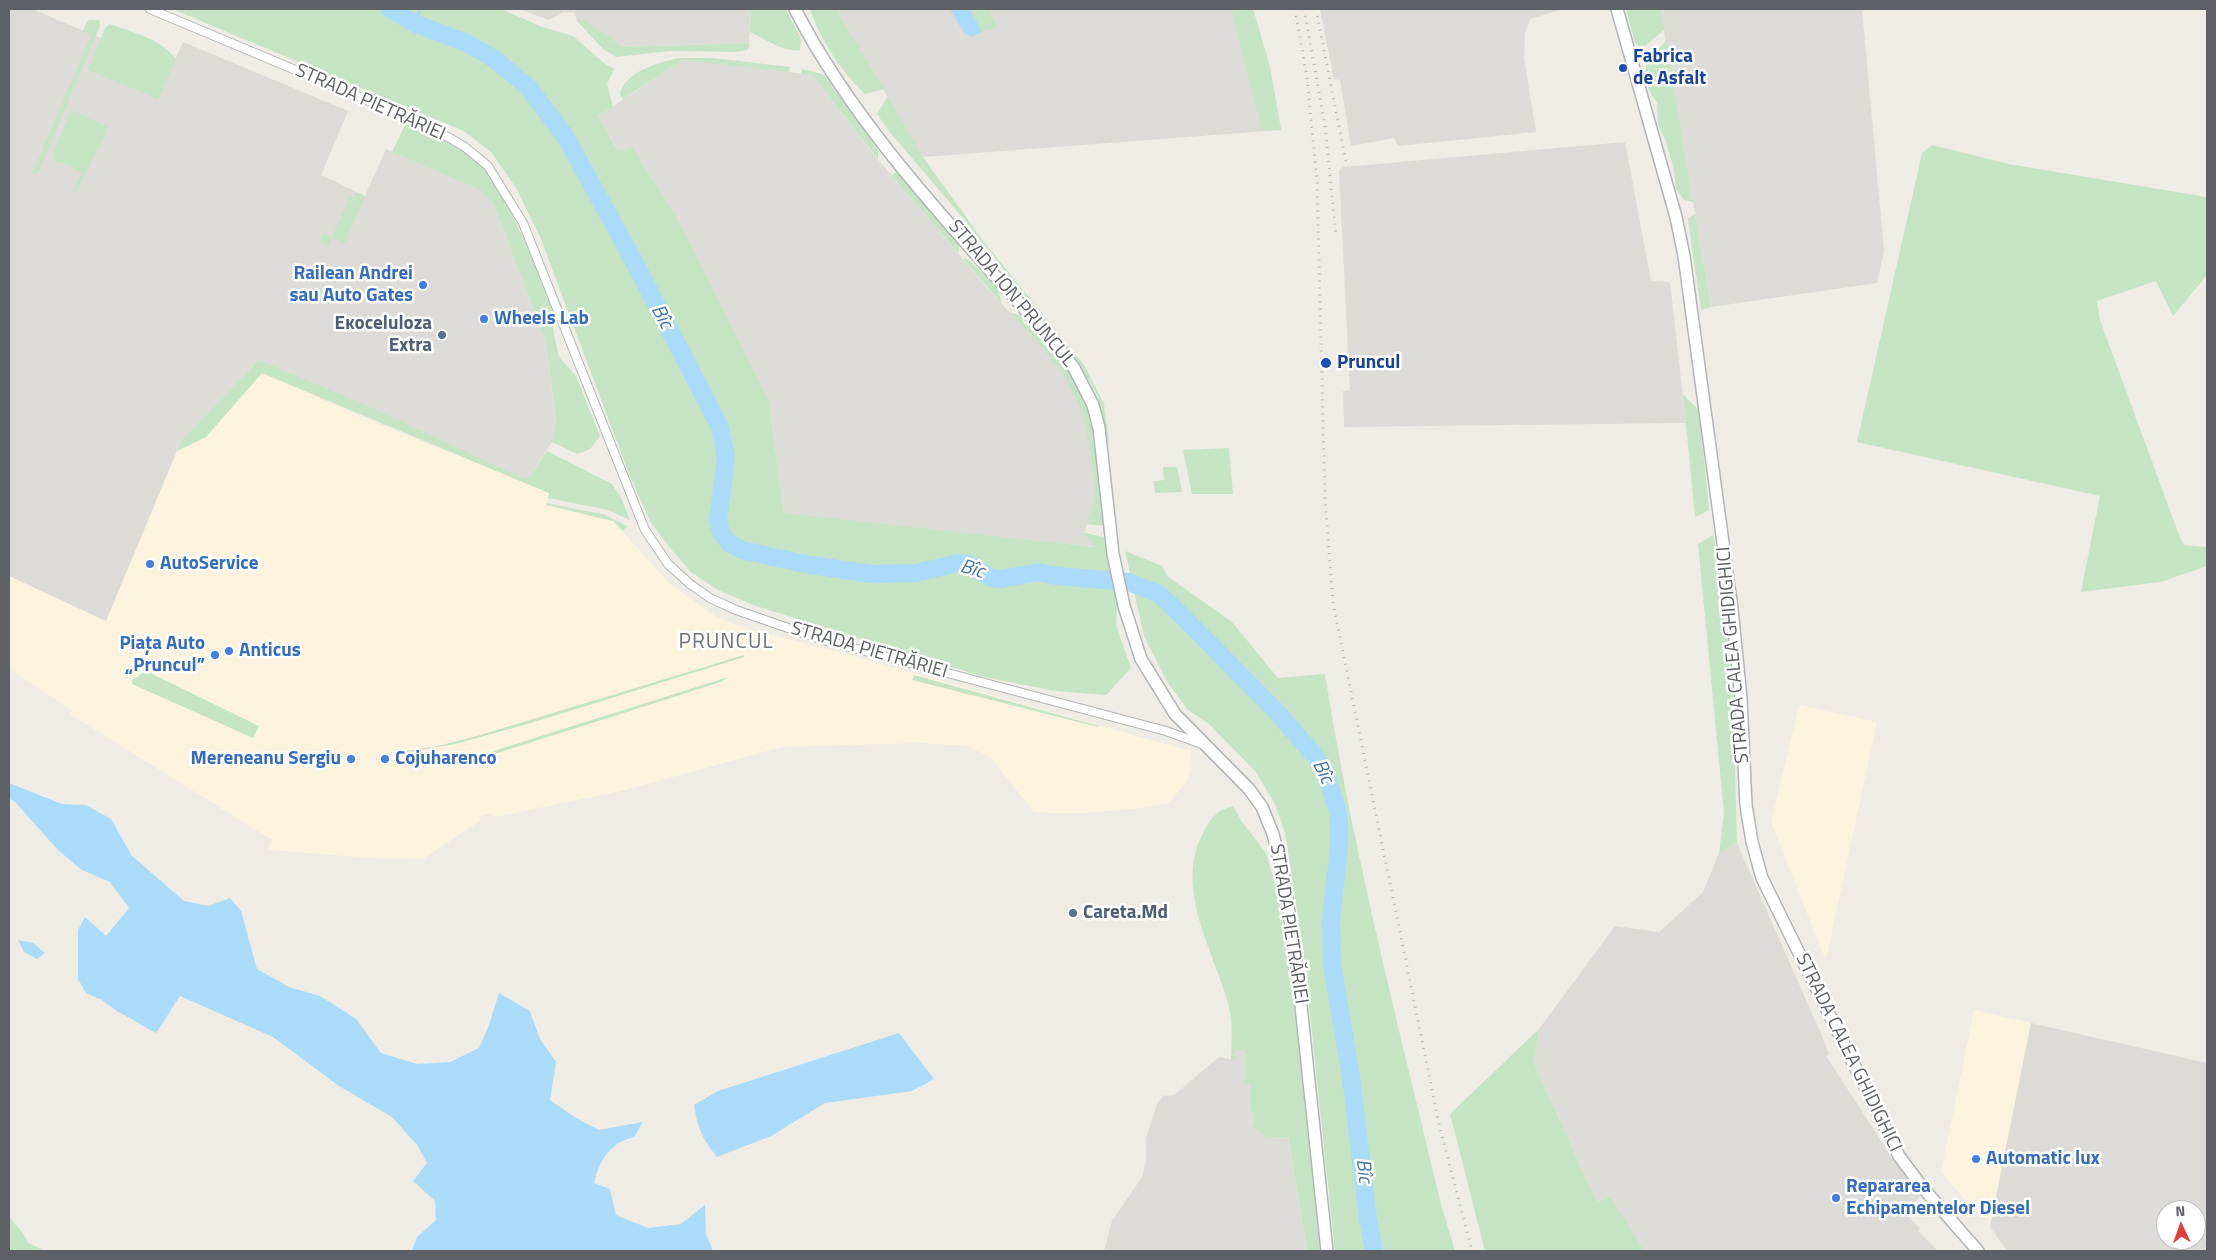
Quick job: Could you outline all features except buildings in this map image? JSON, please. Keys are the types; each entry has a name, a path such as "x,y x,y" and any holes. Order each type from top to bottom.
{"street":[{"name":"STRADA PIETRĂRIEI","path":"150,9 429,126 465,147 488,166 523,223 645,530 668,564 690,584 710,598 736,610 823,640 1166,731 1208,747 1249,789 1262,807 1273,834 1284,878 1297,968 1328,1251"},
{"name":"STRADA ION PRUNCUL","path":"795,9 824,62 869,127 1058,347 1084,384 1093,404 1099,428 1113,554 1124,606 1141,659 1175,714 1208,747"},
{"name":"STRADA CALEA GHIDIGHICI","path":"1617,9 1676,217 1684,256 1732,609 1741,698 1746,805 1759,869 1783,922 1899,1156 1923,1188 1978,1251"}],"shaded area":[{"path":"9,9 32,9 171,68 183,42 348,111 321,175 365,196 386,149 480,190 493,203 546,342 556,425 552,442 530,476 525,479 259,360 182,439 106,621 9,576"},
{"path":"518,9 751,9 749,43 623,47 586,21 577,21 575,13 563,12 549,20"},
{"path":"836,9 1253,9 1270,67 1281,130 923,157"},
{"path":"1320,9 1564,9 1530,19 1525,34 1524,58 1536,132 1398,146 1394,138 1351,146 1340,80 1334,79"},
{"path":"1660,9 1862,9 1884,251 1877,283 1711,307"},
{"path":"683,60 812,75 875,156 988,289 1052,358 1072,386 1088,430 1096,493 1084,535 1096,547 784,514 769,401 680,223 633,147 620,153 598,116"},
{"name":"Fabrica de Asfalt","path":"1625,142 1651,281 1670,282 1686,423 1344,427 1343,391 1350,390 1339,170 1343,167"},
{"name":"Piața Auto „Pruncul”","path":"262,373 379,424 550,493 546,505 613,521 670,584 718,618 745,628 843,653 1190,751 1192,768 1187,781 1169,803 1140,808 1085,813 1034,812 990,757 967,746 920,743 782,747 622,791 495,817 489,814 481,816 480,821 423,859 370,858 268,850 272,840 70,714 72,710 9,669 9,576 106,621 177,451 206,437"},
{"path":"1799,705 1877,722 1827,955 1824,956 1771,822"},
{"path":"1737,843 1822,1036 1829,1054 1826,1056 1893,1159 1920,1196 1906,1214 1920,1228 1918,1231 1938,1251 1645,1251 1610,1196 1597,1202 1534,1063 1539,1029 1615,926 1659,932 1703,892 1719,853"},
{"path":"1974,1010 2031,1023 1991,1221 1974,1210 1941,1172"},
{"path":"2031,1023 2207,1063 2207,1251 2010,1251 2005,1248 1990,1227"},
{"path":"1235,1050 1245,1050 1245,1084 1250,1084 1250,1108 1254,1122 1268,1138 1288,1137 1307,1251 1104,1251 1112,1221 1142,1177 1146,1162 1146,1138 1157,1104 1163,1096 1174,1095 1219,1057 1235,1060"}],"green space":[{"path":"172,9 501,9 540,26 573,36 605,64 614,69 607,84 613,106 598,116 619,152 633,147 680,223 769,401 784,513 1095,547 1084,535 1085,533 1104,537 1117,605 1116,625 1131,668 1106,695 1054,691 980,676 756,606 718,590 691,572 650,521 629,474 541,239 516,188 492,153 464,131"},
{"path":"751,9 786,9 801,39 800,50 781,47 750,32"},
{"path":"810,9 836,9 884,89 865,94 856,85 825,43"},
{"path":"970,9 989,9 997,27 982,32"},
{"path":"1231,9 1253,9 1270,67 1281,130 1262,130"},
{"path":"1626,9 1661,9 1664,30 1646,45 1639,46 1635,43"},
{"path":"99,20 100,26 38,173 32,174 91,35 83,31 87,21"},
{"path":"586,20 623,47 749,43 750,46 747,50 737,52 671,51 616,57 603,49 577,21"},
{"path":"110,24 154,41 170,52 176,59 158,99 88,70 105,28"},
{"path":"1666,41 1693,202 1684,200 1676,189 1674,170 1665,139 1658,125 1657,103 1649,90 1645,74 1647,61"},
{"path":"678,58 713,58 790,67 789,72 683,60 623,99 620,94 628,79 643,69"},
{"path":"802,69 823,74 878,150 878,159 812,75 801,74"},
{"path":"888,96 923,157 984,242 1084,365 1104,404 1110,449 1098,397 1081,366 963,218 888,130 877,114"},
{"path":"73,111 107,126 108,130 76,192 73,192 82,172 58,161 57,164 52,156 70,112"},
{"path":"406,123 436,135 467,151 485,168 507,204 528,248 551,306 554,335 559,357 576,376 600,436 590,449 577,454 552,442 556,423 546,342 493,203 480,190 392,152"},
{"path":"1932,145 2009,164 2207,197 2207,275 2173,316 2156,281 2097,301 2100,320 2179,535 2184,545 2207,547 2207,566 2160,582 2081,592 2100,496 1857,442 1922,153"},
{"path":"897,171 960,242 958,253 892,176"},
{"path":"357,192 365,196 345,243 332,238 328,247 319,243 323,233 332,237 350,197 354,198"},
{"path":"1695,214 1711,307 1701,310 1688,219"},
{"path":"966,258 997,286 1002,304 963,259"},
{"path":"1009,312 1022,316 1024,324 1040,333 1048,342 1060,357 1083,398 1095,438 1104,526 1086,524 1092,506 1093,476 1087,432 1073,392 1053,361"},
{"path":"259,360 361,403 525,479 530,476 547,451 612,484 621,498 630,520 608,510 548,498 549,493 262,373 206,437 177,451 182,439"},
{"path":"1683,394 1699,411 1709,510 1695,517"},
{"path":"1229,448 1233,494 1192,494 1183,450"},
{"path":"1163,467 1177,467 1182,492 1155,493 1154,481 1164,480"},
{"path":"547,503 605,515 627,526 623,531 613,521 546,505"},
{"path":"1713,535 1723,590 1733,690 1737,843 1719,853 1724,813 1698,544"},
{"path":"1125,551 1162,566 1167,576 1232,622 1278,678 1325,674 1336,741 1363,874 1441,1204 1455,1251 1335,1251 1304,956 1285,833 1275,804 1256,772 1209,724 1187,709 1168,683 1144,636"},
{"path":"744,655 744,657 531,723 455,744 399,754 399,752 438,746 477,736"},
{"path":"146,671 259,726 253,738 132,684 132,680"},
{"path":"914,675 1099,726 912,680"},
{"path":"728,677 721,682 485,757 484,754"},
{"path":"1233,806 1242,822 1266,853 1278,894 1294,1003 1320,1251 1307,1251 1288,1137 1268,1138 1251,1126 1254,1122 1250,1108 1250,1084 1245,1084 1245,1050 1235,1050 1235,1060 1231,1060 1232,1031 1230,1010 1206,940 1194,897 1193,875 1195,854 1203,833 1208,823 1215,816"},
{"path":"1539,1029 1534,1063 1597,1202 1610,1196 1645,1251 1485,1251 1450,1114"},
{"path":"9,1216 28,1243 45,1251 9,1251"}],"water":[{"path":"950,9 970,9 982,32 972,37 964,33"},
{"path":"9,783 62,804 86,805 111,819 132,856 184,901 208,906 230,898 241,911 257,969 289,987 320,996 356,1019 381,1053 417,1064 450,1062 479,1048 489,1025 499,993 530,1011 540,1039 556,1062 550,1100 574,1117 599,1130 643,1122 634,1137 618,1143 612,1148 603,1160 596,1175 594,1183 610,1189 616,1215 648,1228 681,1224 705,1205 706,1234 713,1251 412,1251 417,1237 436,1220 435,1201 413,1181 427,1163 417,1145 392,1117 339,1086 273,1037 180,996 156,1033 117,1011 102,1000 86,993 78,979 78,930 85,917 106,936 129,908 110,882 82,870 58,850 15,802 9,798"},
{"path":"18,940 33,943 45,953 37,959 24,952"},
{"path":"899,1033 934,1079 912,1091 825,1103 771,1136 717,1157 704,1139 694,1105 718,1091"}],"waterway":[{"name":"Bîc","path":"390,9 416,24 467,43 494,59 528,87 565,136 630,254 720,427 726,458 718,520 721,533 729,543 742,550 805,564 871,574 916,573 959,563 968,564 991,578 1001,579 1039,572 1056,576 1129,582 1159,594 1275,710 1315,756 1326,774 1339,816 1339,848 1331,920 1332,964 1351,1077 1368,1219 1374,1251"},
{"path":"416,24 420,9"}],"railway":[{"path":"1295,9 1307,78 1317,181 1325,499 1333,603 1439,1124 1472,1251"},
{"path":"1304,9 1325,125 1336,236"},
{"path":"1316,9 1346,162"}],"place":[{"name":"Fabrica de Asfalt","path":"1623,68"},
{"name":"Railean Andrei sau Auto Gates","path":"423,285"},
{"name":"Wheels Lab","path":"484,319"},
{"name":"Eкoceluloza Extra","path":"442,335"},
{"name":"Pruncul","path":"1326,363"},
{"name":"AutoService","path":"150,564"},
{"name":"Anticus","path":"229,651"},
{"name":"Piața Auto „Pruncul”","path":"215,655"},
{"name":"Mereneanu Sergiu","path":"351,759"},
{"name":"Cojuharenco","path":"385,759"},
{"name":"Careta.Md","path":"1073,913"},
{"name":"Automatic lux","path":"1976,1159"},
{"name":"Repararea Echipamentelor Diesel","path":"1836,1198"}],"district":[{"name":"PRUNCUL","path":"726,643"}]}
